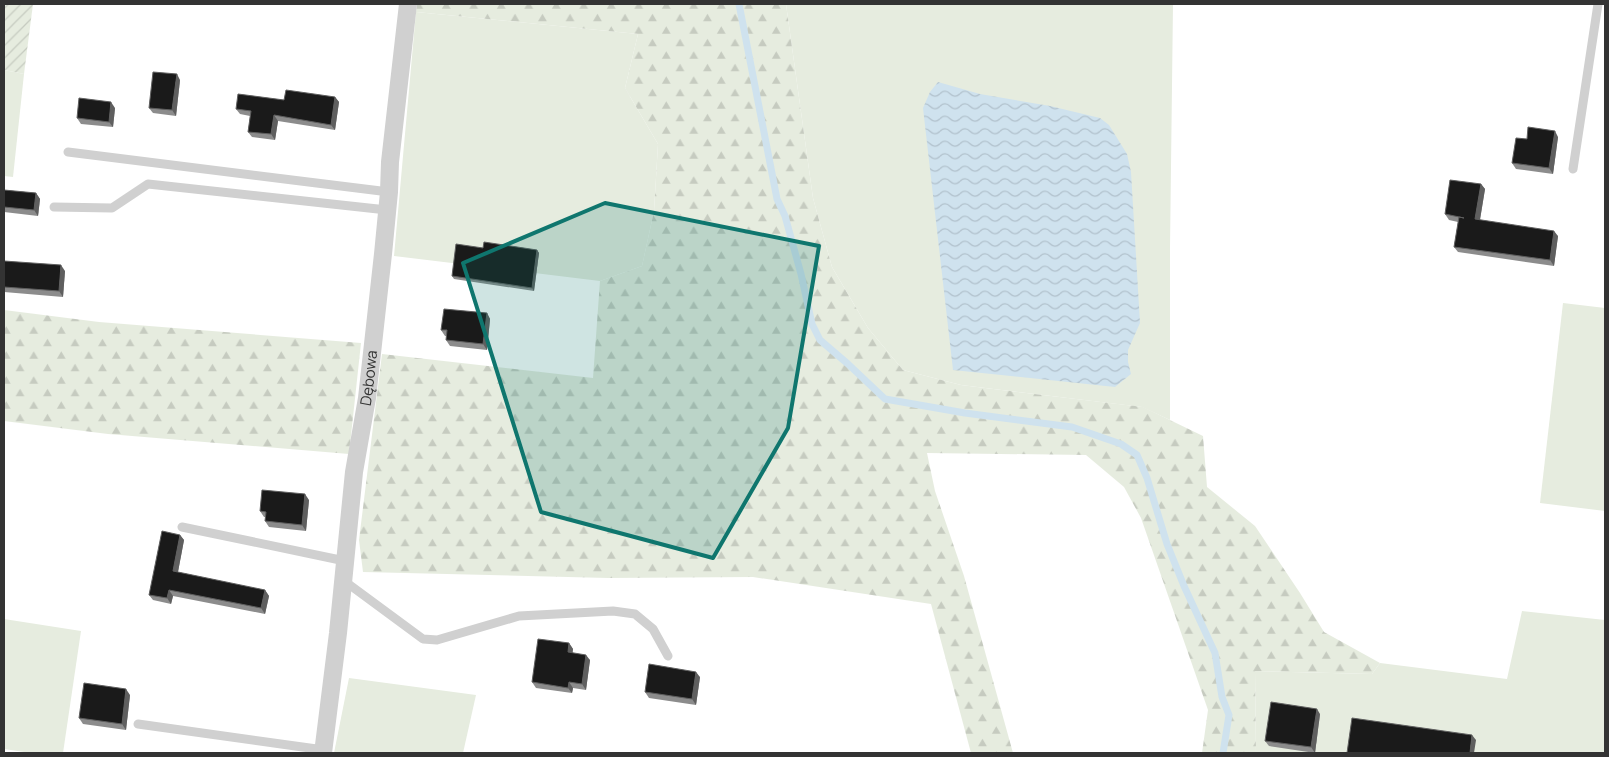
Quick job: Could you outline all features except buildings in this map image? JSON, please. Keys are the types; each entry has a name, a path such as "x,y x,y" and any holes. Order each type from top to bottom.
{"street":[{"name":"Dębowa","path":"323,752 354,472 367,398 389,192 390,162 408,4"}],"lane":[{"path":"1573,169 1598,4"},
{"path":"68,152 389,192"},
{"path":"54,207 112,208 148,184 387,210"},
{"path":"182,528 345,561"},
{"path":"343,580 423,638 437,640 519,616 613,611 636,614 653,629 668,656"},
{"path":"138,724 323,752"}],"highlighted area":[{"path":"605,203 819,246 788,428 713,558 541,512 463,263"}],"green space":[{"path":"4,4 33,4 24,74 4,70"},
{"path":"417,4 786,4 813,198 832,267 868,328 903,370 961,385 1143,407 1203,436 1207,487 1255,526 1324,632 1380,663 1372,674 1255,671 1256,753 1202,753 1208,710 1141,518 1124,487 1086,455 927,453 935,491 964,576 1013,753 971,753 931,604 753,577 608,578 363,572 359,540 382,354 593,378 600,281 642,266 654,211 658,144 625,88 638,34 416,12"},
{"path":"786,4 1173,4 1170,420 1142,407 961,385 903,370 868,328 832,267 813,198"},
{"path":"416,12 638,34 625,88 658,144 654,211 642,266 600,281 394,256"},
{"path":"4,70 24,74 13,177 4,176"},
{"path":"1563,303 1605,308 1605,511 1540,503"},
{"path":"4,310 99,322 361,343 349,454 108,434 4,421"},
{"path":"1522,611 1605,620 1605,753 1256,753 1255,671 1372,674 1380,663 1507,679"},
{"path":"4,619 81,631 63,753 31,753 4,749"},
{"path":"349,678 476,695 463,753 334,753"}],"water":[{"path":"938,82 980,94 1050,106 1100,118 1109,125 1127,154 1131,172 1140,323 1128,350 1131,374 1115,387 953,370 923,108 930,92"}],"waterway":[{"path":"739,4 777,199 785,216 812,324 820,340 885,399 965,413 1072,427 1121,444 1137,455 1147,478 1167,544 1215,653 1222,697 1229,715 1223,753"}]}
